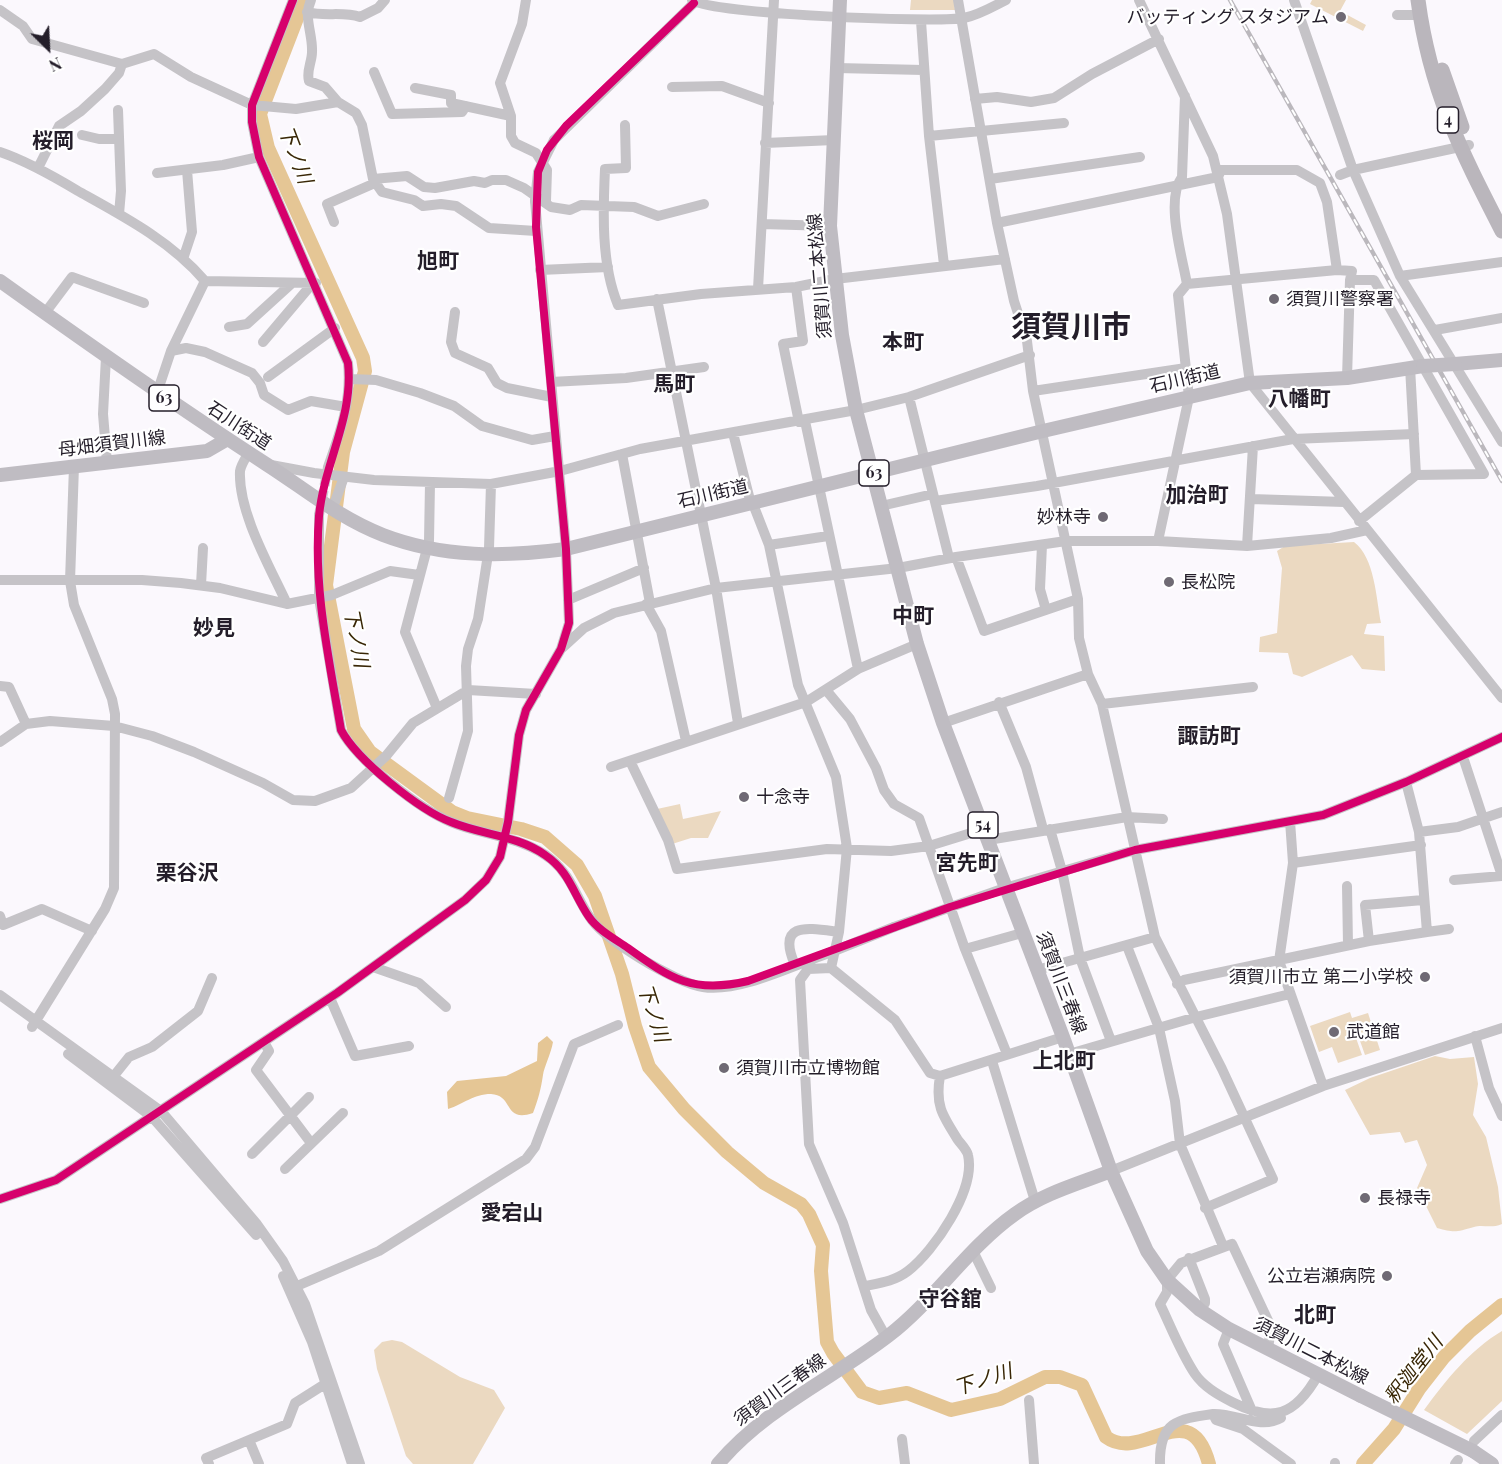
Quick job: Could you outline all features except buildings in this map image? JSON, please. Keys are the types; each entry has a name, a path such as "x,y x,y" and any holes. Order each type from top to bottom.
{"highway":[{"name":"4","path":"1427,0 1444,77 1464,146 1502,231"},
{"name":"4","path":"1419,7 1441,103 1502,209"}],"main road":[{"name":"須賀川二本松線","path":"840,0 831,226 835,279 856,410 873,474"},
{"name":"石川街道","path":"0,281 157,393 265,464 325,513 384,535 428,547 488,556 566,549 1043,431 1250,383 1347,378 1417,367 1502,360"},
{"name":"母畑須賀川線","path":"0,476 207,451 226,440"},
{"name":"須賀川三春線","path":"718,1464 757,1425 886,1337 910,1318 973,1251 999,1227 1035,1201 1111,1171 1063,1037 943,723 917,644 873,474"},
{"name":"須賀川二本松線","path":"1111,1171 1139,1235 1167,1280 1200,1310 1229,1329 1317,1375 1474,1446 1492,1464"}],"street":[{"path":"6,0 0,10 23,26 32,39 122,64 154,54 190,77 254,106 296,109 339,102"},
{"path":"293,0 254,106 252,122 259,157 345,352 350,379 346,407 328,467"},
{"path":"310,0 307,12 312,51 309,81 325,87 339,102 356,113 362,125 374,181 382,192 414,201 423,206 441,204 456,206 489,228 536,229"},
{"path":"307,12 328,16 350,14 360,17 378,8 385,0"},
{"path":"526,0 522,24 500,83 512,116 511,136 515,143 536,153 547,170 546,201"},
{"path":"758,289 774,0"},
{"path":"958,0 1005,259 1030,355 1033,391 1078,599 1079,638 1088,674 1102,704 1155,937 1246,1117 1273,1179 1205,1208"},
{"path":"0,1199 56,1180 330,998 465,900 486,880 500,857 508,822 519,735 525,710 561,649 569,623 560,471 536,229 538,172 554,140 693,1 734,11 921,21 977,15 1006,0"},
{"path":"1139,0 1213,156 1227,214 1234,279 1250,383 1502,698"},
{"path":"1294,0 1353,170 1400,276 1501,435"},
{"path":"1398,15 1419,7"},
{"path":"921,21 928,136 944,265"},
{"path":"975,99 997,97 1031,102 1054,98 1092,74 1159,39"},
{"path":"38,168 59,126 81,111 105,89 119,73 122,64"},
{"path":"837,68 923,70"},
{"path":"374,72 392,114 462,112 466,106"},
{"path":"672,87 722,86 769,103"},
{"path":"415,88 451,95 451,103 512,116"},
{"path":"1185,94 1182,177 1175,187 1173,201 1187,284"},
{"path":"118,110 122,191 119,214"},
{"path":"928,136 1064,123"},
{"path":"625,124 626,168 605,169 603,206 608,267 618,305 657,299 796,287 835,279 1005,259"},
{"path":"82,135 119,139"},
{"path":"765,143 834,140"},
{"path":"1340,175 1353,170 1464,146"},
{"path":"0,152 38,168 119,214 183,259 205,281 314,284"},
{"path":"157,173 259,157"},
{"path":"990,179 1140,157"},
{"path":"183,259 192,232 187,170"},
{"path":"1218,177 1221,170 1297,170 1320,183 1327,201 1337,270"},
{"path":"334,222 327,204 374,181 407,176 424,187 435,188 474,180 485,183 492,180 506,180 546,201 551,207 570,210 581,205 634,207 658,216 704,204"},
{"path":"998,223 1218,177"},
{"path":"762,224 831,226"},
{"path":"1400,276 1502,262"},
{"path":"540,270 608,267"},
{"path":"1158,541 1189,397 1178,295 1187,284 1337,270 1352,271 1347,378"},
{"path":"45,313 72,277 144,303"},
{"path":"561,649 584,628 614,613 716,588 898,568 1066,541 1158,541 1247,546 1331,538 1363,526 1416,475 1484,474 1417,367 1374,280 1350,280"},
{"path":"157,393 171,351 205,281"},
{"path":"229,327 247,324 291,284"},
{"path":"263,342 314,284"},
{"path":"796,287 802,341 783,344 819,488 858,669"},
{"path":"657,299 716,588 738,723"},
{"path":"455,312 451,342 456,353 488,368 497,383 507,388 552,397"},
{"path":"1435,330 1502,318"},
{"path":"268,377 335,327"},
{"path":"171,351 186,348 205,352 252,373 260,383 264,395 288,410 311,401 346,407"},
{"path":"265,464 344,477 430,483 491,484 560,471 622,454 802,422 856,410 909,397 1030,355"},
{"path":"106,357 103,414 107,462"},
{"path":"550,382 672,373 704,367"},
{"path":"1416,475 1413,434 1417,367"},
{"path":"1033,391 1186,368"},
{"path":"350,379 376,380 454,406 482,426 532,440 555,436"},
{"path":"909,397 952,558 984,631 1078,599"},
{"path":"733,433 752,504 769,545 788,642 806,702 836,777 847,849 839,932 831,968"},
{"path":"881,506 934,497 1053,483 1293,439 1413,434"},
{"path":"1247,546 1253,446"},
{"path":"248,454 240,469 242,494 250,519 286,604"},
{"path":"622,454 644,568 648,604 661,631 686,741"},
{"path":"33,1025 92,931 114,888 112,699 74,605 70,581 74,466"},
{"path":"344,477 325,513 319,598 341,730 349,743 372,767 433,814 451,823 523,843 553,861 572,883 589,917 662,973 704,987 726,986 748,981 1005,888 1135,850 1323,815 1406,782 1502,737"},
{"path":"430,483 428,547 405,632 437,708"},
{"path":"449,798 468,731 468,649 478,619 488,556 491,484"},
{"path":"1251,499 1344,502"},
{"path":"769,545 828,536"},
{"path":"1041,545 1040,589 1046,610"},
{"path":"201,585 203,548"},
{"path":"568,600 644,568"},
{"path":"0,580 142,580 201,585 286,604 319,598 390,571 419,575"},
{"path":"611,768 738,723 760,719 806,702 858,669 917,644"},
{"path":"943,723 999,702 1088,674"},
{"path":"0,686 9,687 27,724"},
{"path":"1102,704 1253,687"},
{"path":"0,742 27,724 51,721 114,726 152,736 194,752 263,783 282,795 301,801 315,801 351,788 386,756 413,723 468,690 536,694"},
{"path":"826,690 850,719 876,768 884,790 894,804 919,818 965,949 1007,1054"},
{"path":"999,702 1026,767 1062,872 1080,958 1111,1041"},
{"path":"1455,880 1502,876 1463,757"},
{"path":"630,761 668,840 677,868 847,849 891,851 986,834 1047,829 1127,817 1162,819"},
{"path":"1406,782 1421,845 1427,932"},
{"path":"1419,832 1458,827 1502,812"},
{"path":"1290,820 1293,863 1279,961 1323,1086"},
{"path":"1293,863 1421,845"},
{"path":"1347,886 1348,945"},
{"path":"1369,941 1365,905 1423,900"},
{"path":"0,916 3,925 42,909 92,931"},
{"path":"795,965 787,941 797,930 811,928 839,932"},
{"path":"1177,984 1185,980 1348,945 1449,929"},
{"path":"965,949 1022,933"},
{"path":"1036,970 1155,937"},
{"path":"1127,946 1160,1028 1175,1101 1180,1144 1205,1208 1223,1246"},
{"path":"373,967 419,983 446,1007"},
{"path":"886,1337 872,1310 843,1223 809,1144 800,980 808,969 831,968 895,1020 930,1073 940,1076 1063,1037"},
{"path":"113,1077 129,1057 152,1047 198,1011 212,978"},
{"path":"1069,1054 1196,1017 1290,994"},
{"path":"0,995 33,1025 157,1114 278,1264 312,1342 352,1464"},
{"path":"330,998 355,1056 410,1046"},
{"path":"0,1004 113,1077 157,1114 256,1223 297,1286 314,1328 360,1464"},
{"path":"297,1286 379,1251 525,1160 535,1147 574,1044 618,1025"},
{"path":"1111,1171 1323,1086 1502,1028"},
{"path":"1475,1036 1489,1088 1502,1115"},
{"path":"264,1042 269,1051 256,1070 311,1143"},
{"path":"992,1061 1035,1201"},
{"path":"865,1286 891,1281 909,1270 957,1211 969,1171 968,1154 939,1109 937,1093 940,1076"},
{"path":"252,1155 309,1097"},
{"path":"285,1169 343,1113"},
{"path":"1268,1349 1271,1327 1232,1244 1189,1258 1181,1263 1167,1280 1167,1292 1160,1304 1196,1375 1212,1391 1252,1411 1271,1415 1289,1410"},
{"path":"973,1251 991,1288"},
{"path":"1189,1258 1205,1299 1200,1310"},
{"path":"1229,1329 1222,1344 1252,1411"},
{"path":"1160,1464 1160,1444 1171,1426 1183,1418 1228,1413 1255,1422 1276,1421 1302,1401 1317,1375"},
{"path":"209,1464 206,1458 287,1424 295,1403 325,1384"},
{"path":"1029,1400 1034,1464"},
{"path":"1213,1414 1216,1420 1243,1428 1291,1464"},
{"path":"1474,1446 1500,1422"},
{"path":"902,1439 905,1464"},
{"path":"249,1440 259,1464"}],"shaded area":[{"path":"911,0 954,0 955,10 910,10"},
{"name":"バッティング スタジアム","path":"1312,0 1346,0 1340,11 1366,25 1363,31 1310,4"},
{"path":"1354,542 1361,549 1370,568 1381,623 1367,624 1364,634 1384,636 1385,671 1362,669 1352,655 1302,677 1293,674 1288,653 1259,652 1260,637 1277,633 1282,568 1277,551 1285,546"},
{"path":"680,804 683,819 721,811 708,838 691,838 669,845 657,809"},
{"path":"1350,1012 1352,1018 1368,1013 1380,1050 1365,1055 1359,1038 1356,1038 1362,1055 1338,1063 1332,1047 1319,1052 1310,1026"},
{"path":"547,1036 553,1042 533,1113 517,1114 503,1099 491,1094 474,1097 448,1109 447,1092 457,1081 506,1076 537,1061 538,1043"},
{"path":"1435,1056 1450,1059 1474,1057 1478,1084 1473,1115 1486,1137 1498,1187 1502,1224 1456,1231 1437,1228 1417,1188 1427,1165 1417,1140 1405,1143 1400,1132 1370,1135 1345,1090 1370,1078"},
{"path":"1502,1331 1502,1401 1467,1434 1424,1410 1469,1356"},
{"path":"392,1340 402,1342 460,1377 494,1390 505,1408 473,1464 413,1464 406,1456 377,1369 374,1350 382,1342"}],"waterway":[{"name":"下ノ川","path":"304,0 260,114 268,148 363,358 365,371 343,452 326,585 354,729 370,752 452,812 467,818 521,829 545,837 577,865 595,896 622,974 635,1026 649,1067 684,1109 727,1152 764,1183 801,1204 809,1214 823,1245 821,1271 827,1342 862,1392 879,1398 907,1393 951,1410 1000,1399 1045,1377 1060,1377 1082,1385 1106,1437 1120,1443 1135,1442 1178,1431 1190,1433 1201,1443 1209,1464"},
{"name":"釈迦堂川","path":"1363,1464 1394,1429 1419,1389 1444,1357 1470,1331 1502,1305"}],"tunnel":[{"path":"319,515 328,467"}],"railway":[{"path":"1230,0 1502,481"}],"cycle path":[{"path":"293,0 252,105 252,122 259,157 348,363 347,402 322,496 318,543 323,623 341,730 374,769 423,807 451,822 523,843 545,855 566,876 593,922 657,968 684,981 697,984 712,986 748,981 950,907 1135,850 1323,815 1406,782 1502,737"},
{"path":"0,1199 56,1180 337,993 465,900 486,880 500,857 508,822 519,735 526,710 561,649 569,623 566,549 536,227 538,172 547,150 566,126 694,3"}],"place":[{"name":"バッティング スタジアム","path":"1341,17"},
{"name":"須賀川警察署","path":"1274,299"},
{"name":"妙林寺","path":"1103,517"},
{"name":"長松院","path":"1169,582"},
{"name":"十念寺","path":"744,797"},
{"name":"須賀川市立 第二小学校","path":"1425,977"},
{"name":"武道館","path":"1334,1032"},
{"name":"須賀川市立博物館","path":"724,1068"},
{"name":"長禄寺","path":"1365,1198"},
{"name":"公立岩瀬病院","path":"1387,1276"}],"district":[{"name":"桜岡","path":"53,141"},
{"name":"旭町","path":"438,261"},
{"name":"須賀川市","path":"1071,328"},
{"name":"本町","path":"903,342"},
{"name":"馬町","path":"674,384"},
{"name":"八幡町","path":"1299,399"},
{"name":"加治町","path":"1197,495"},
{"name":"中町","path":"913,616"},
{"name":"妙見","path":"214,628"},
{"name":"諏訪町","path":"1209,736"},
{"name":"宮先町","path":"967,863"},
{"name":"栗谷沢","path":"187,873"},
{"name":"上北町","path":"1064,1061"},
{"name":"愛宕山","path":"512,1213"},
{"name":"守谷舘","path":"950,1299"},
{"name":"北町","path":"1315,1315"}]}
